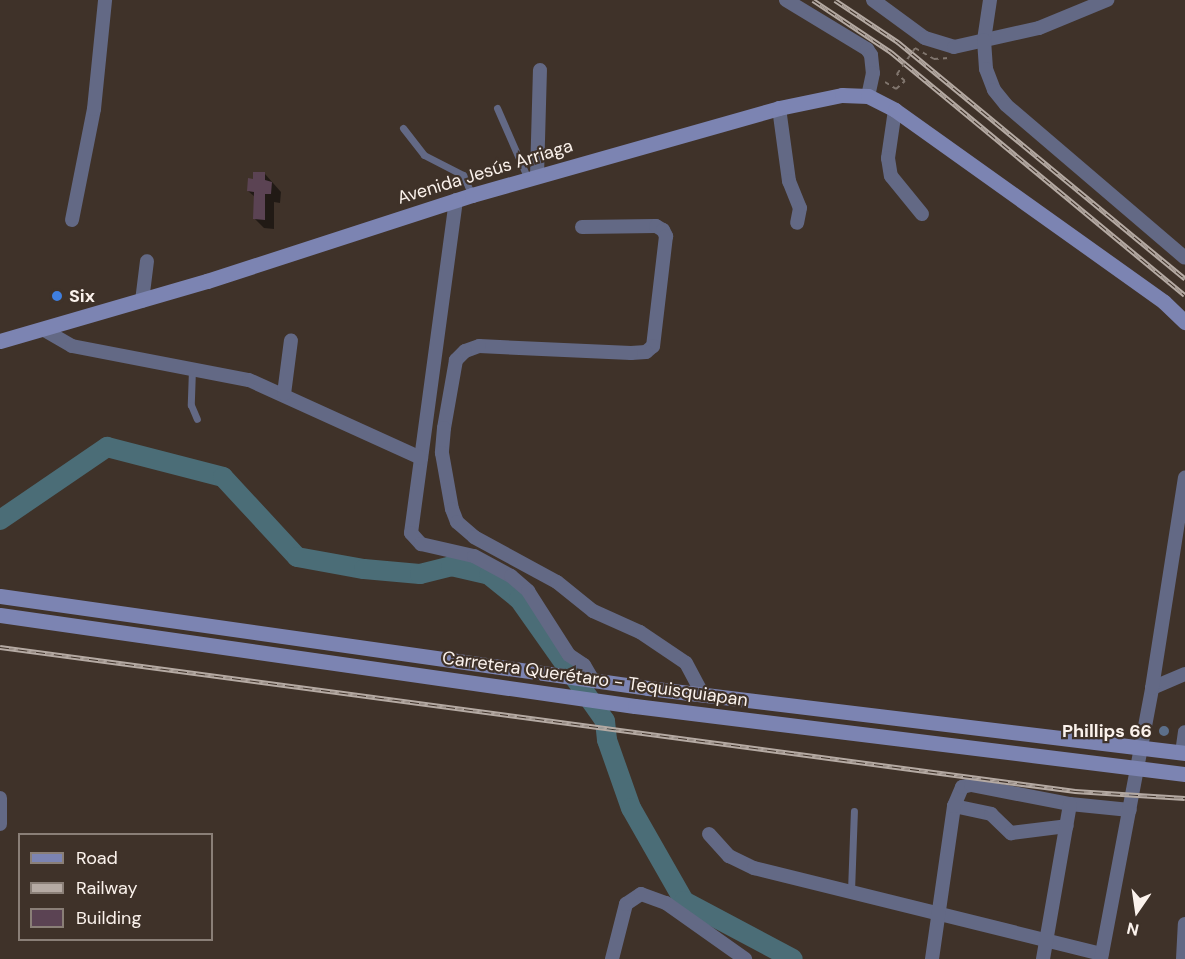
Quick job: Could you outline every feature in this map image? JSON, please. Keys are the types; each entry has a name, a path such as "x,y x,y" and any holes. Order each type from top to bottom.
{"main road":[{"name":"Avenida Jesús Arriaga","path":"0,341 46,331 533,177 779,108 842,94 868,96 895,110 1164,302 1185,322"},
{"name":"Carretera Querétaro - Tequisquiapan","path":"0,596 703,695 1183,753"},
{"name":"Carretera Querétaro - Tequisquiapan","path":"0,615 593,700 1135,771 1185,774"}],"street":[{"path":"72,220 94,109 105,0"},
{"path":"786,0 867,49 871,55 873,73 868,96"},
{"path":"873,0 935,44 954,48 1039,28 1107,0"},
{"path":"990,0 984,40 986,69 994,90 1006,105 1185,258"},
{"path":"533,177 540,70"},
{"path":"779,108 789,181 800,208 797,223"},
{"path":"895,110 888,158 891,176 922,214"},
{"path":"456,200 411,533 414,540 474,556 511,576 528,591 569,655 584,665 589,679"},
{"path":"582,227 656,226 663,230 666,236 653,346 646,352 631,353 480,346 465,351 456,360 443,436 442,453 452,509 457,522 474,537 557,582 593,611 640,632 686,663 703,695"},
{"path":"142,301 147,261"},
{"path":"46,331 72,346 249,380 285,394 422,458"},
{"path":"285,394 291,340"},
{"path":"709,834 729,856 754,868 1047,940 1101,956 1152,688 1185,478"},
{"path":"1152,688 1185,674"},
{"path":"1183,753 1185,732"},
{"path":"932,959 957,793 971,785 1070,804 1130,810"},
{"path":"0,798 0,824"},
{"path":"1043,959 1070,804"},
{"path":"954,806 991,814 1011,832 1067,826"},
{"path":"612,959 626,904 641,894 666,903 745,959"},
{"path":"1183,959 1185,924"}],"lane":[{"path":"497,108 533,177"},
{"path":"403,128 424,155 463,175 472,195"},
{"path":"192,369 191,405 197,419"},
{"path":"851,891 854,812"}],"path":[{"path":"879,78 896,89 905,81 897,74 915,48 945,61"}],"building":[{"path":"253,172 265,172 265,180 272,182 271,194 265,194 265,220 253,219 254,192 247,191 248,178 253,179"}],"waterway":[{"path":"0,520 107,447 223,477 297,557 364,569 420,574 451,566 489,575 519,599 605,721 607,740 631,808 684,901 793,959"}],"railway":[{"path":"813,0 891,52 1185,295"},
{"path":"835,0 898,42 1185,279"},
{"path":"0,647 1075,791 1185,798"}],"place":[{"name":"Six","path":"57,296"},
{"name":"Phillips 66","path":"1164,731"}]}
